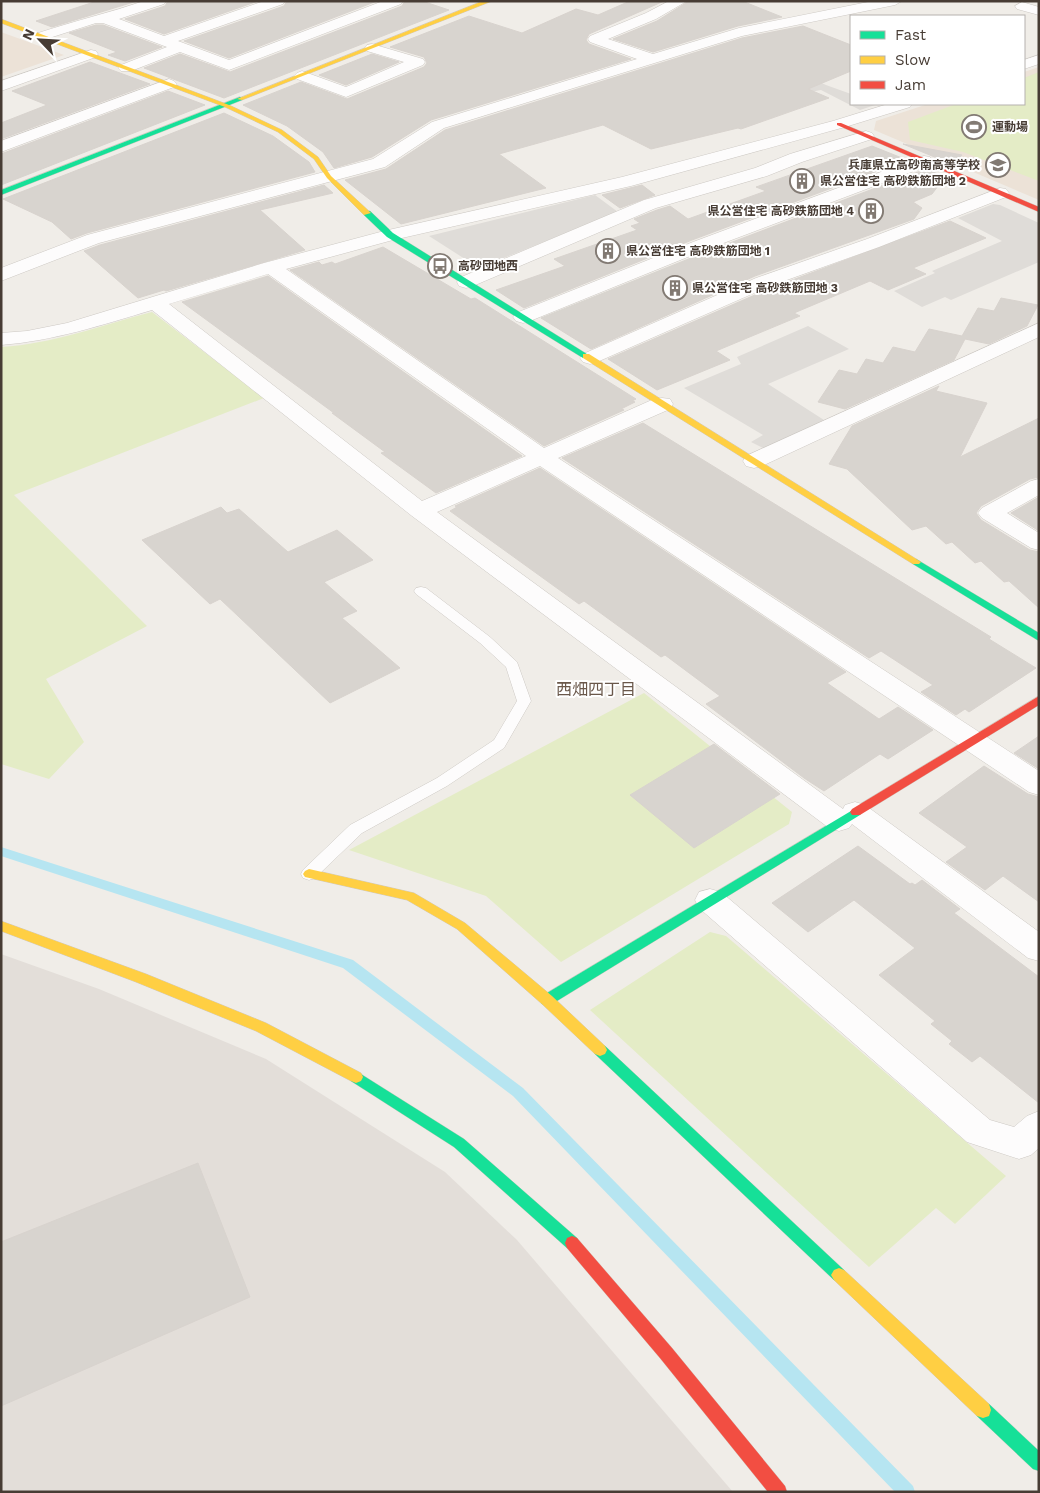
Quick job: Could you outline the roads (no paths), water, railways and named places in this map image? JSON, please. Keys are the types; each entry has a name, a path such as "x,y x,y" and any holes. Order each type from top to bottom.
{"street":[{"path":"43,36 159,1"},
{"path":"164,41 278,1"},
{"path":"104,19 229,65 396,1"},
{"path":"1,194 488,1"},
{"path":"652,59 595,39 651,16 680,1"},
{"path":"1,275 93,239 379,164 438,125 739,32 895,1"},
{"path":"800,4 850,22"},
{"path":"1022,6 1038,11"},
{"path":"1,21 227,106 280,130 316,158 329,178 390,235 1039,638"},
{"path":"126,68 180,47"},
{"path":"302,76 346,92 418,62 372,48"},
{"path":"1,86 91,54"},
{"path":"1025,65 1039,59"},
{"path":"1,147 169,84"},
{"path":"1,339 27,337 70,328 271,267 390,235 625,182 839,124 901,105"},
{"path":"839,124 1039,210"},
{"path":"466,282 650,204 761,172 796,158 866,136"},
{"path":"767,144 796,158"},
{"path":"523,317 699,246 924,161"},
{"path":"590,358 762,282 873,243 1000,193"},
{"path":"271,267 542,457 1039,785"},
{"path":"154,302 420,511 847,816 1039,949"},
{"path":"754,461 1039,329"},
{"path":"420,511 662,404"},
{"path":"1039,486 990,513 1039,543"},
{"path":"547,1000 1039,700"},
{"path":"309,874 410,896 461,926 547,1000 1039,1463"},
{"path":"710,900 979,1132 1019,1144 1039,1126"},
{"path":"1,926 141,978 261,1027 367,1083 459,1143 573,1244 666,1353 778,1492"}],"lane":[{"path":"309,874 356,829 442,782 499,744 524,701 512,665 485,640 421,590"}],"waterway":[{"path":"1,851 348,964 518,1092 907,1492"}],"place":[{"name":"運動場","path":"974,127"},
{"name":"兵庫県立高砂南高等学校","path":"998,165"},
{"name":"県公営住宅 高砂鉄筋団地 2","path":"802,181"},
{"name":"県公営住宅 高砂鉄筋団地 4","path":"871,211"},
{"name":"県公営住宅 高砂鉄筋団地 1","path":"608,251"},
{"name":"高砂団地西","path":"440,266"},
{"name":"県公営住宅 高砂鉄筋団地 3","path":"675,288"}],"district":[{"name":"西畑四丁目","path":"596,689"}]}
